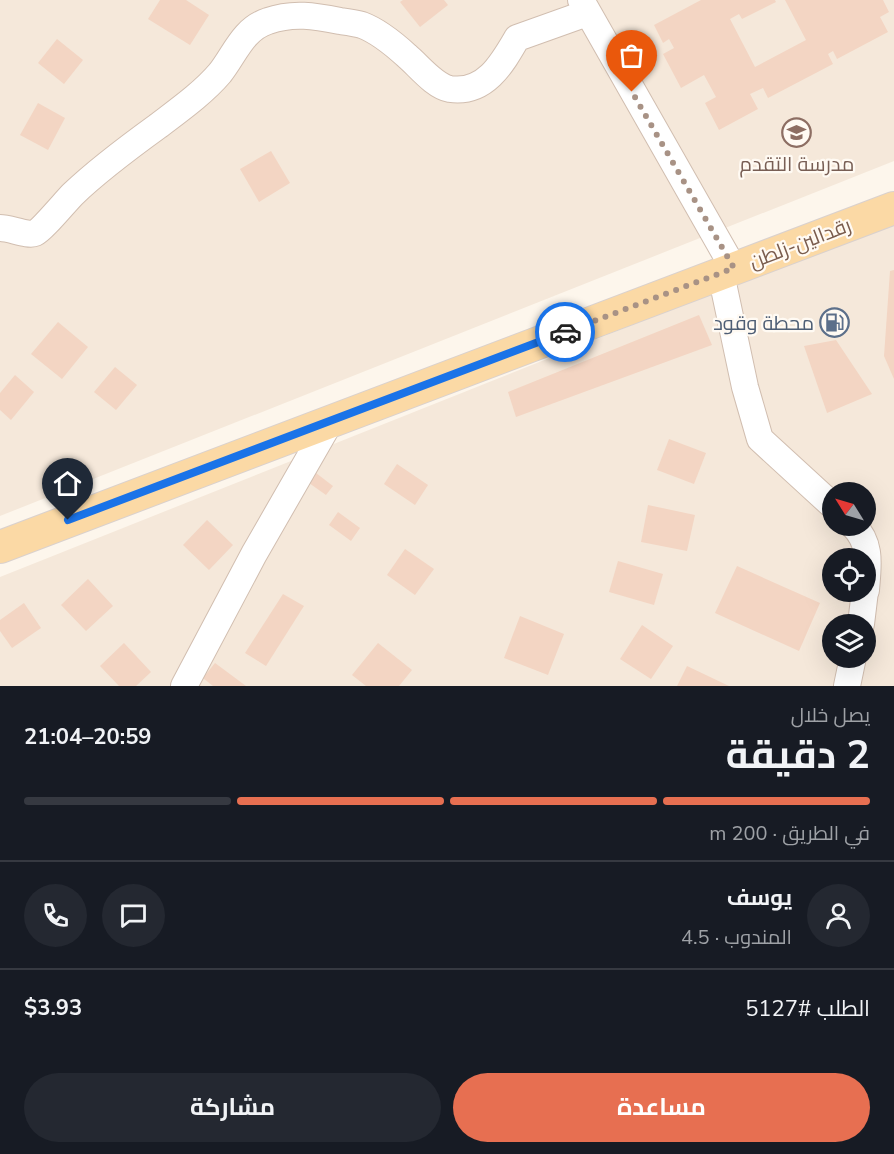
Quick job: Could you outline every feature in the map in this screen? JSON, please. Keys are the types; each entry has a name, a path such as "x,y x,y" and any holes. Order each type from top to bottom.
{"main road":[{"name":"رقدالين-زلطن","path":"0,547 894,208"}],"street":[{"path":"0,228 10,228 30,234 37,232 86,181 182,108 220,73 238,44 266,21 303,15 362,25 404,53 435,81 450,89 476,87 502,64 517,38 584,7 728,271 745,387 760,439 822,496"},
{"path":"184,686 254,554 332,420"},
{"path":"847,686 851,668"}],"shaded area":[{"path":"0,0 894,0 894,161 0,516"},
{"path":"894,224 894,686 0,686 0,577 773,269"}],"building":[{"path":"160,0 186,0 209,15 190,45 148,19"},
{"path":"403,0 444,0 448,5 420,27 400,2"},
{"path":"701,0 775,0 776,2 742,19 739,14 730,19 755,67 806,40 785,0 883,0 889,12 880,17 888,32 837,59 833,51 828,54 833,64 768,98 763,88 750,94 758,109 719,130 705,103 716,97 704,75 681,88 663,54 674,48 669,39 663,43 654,25"},
{"path":"57,39 83,60 64,84 38,63"},
{"path":"38,103 65,118 48,150 20,135"},
{"path":"271,151 290,183 259,202 240,169"},
{"path":"894,270 894,379 884,356 890,271"},
{"path":"699,315 712,345 516,417 508,392"},
{"path":"58,322 88,347 62,379 31,354"},
{"path":"836,340 872,394 827,413 804,346"},
{"path":"115,367 137,385 116,410 94,392"},
{"path":"15,375 34,392 11,420 0,410 0,393"},
{"path":"669,439 706,453 694,484 657,470"},
{"path":"397,464 428,485 415,505 384,484"},
{"path":"316,473 333,486 326,495 309,483"},
{"path":"648,505 695,515 687,551 641,542"},
{"path":"338,512 360,528 351,541 329,525"},
{"path":"207,520 233,545 209,570 183,545"},
{"path":"405,549 434,569 415,595 387,575"},
{"path":"618,561 663,574 654,605 609,592"},
{"path":"737,566 820,603 799,651 715,613"},
{"path":"88,579 113,606 86,631 61,605"},
{"path":"283,594 304,606 266,666 245,653"},
{"path":"24,603 41,628 12,648 0,631 0,620"},
{"path":"520,616 564,634 548,675 504,658"},
{"path":"642,625 673,646 651,679 620,659"},
{"path":"124,643 151,672 136,686 119,686 100,666"},
{"path":"378,643 412,670 399,686 366,686 352,675"},
{"path":"215,663 246,686 213,686 203,678"},
{"path":"687,666 729,686 677,686"}],"way so far":[{"path":"565,332 734,268 632,92"}],"place":[{"name":"مدرسة التقدم","path":"797,133"},
{"name":"محطة وقود","path":"835,323"}],"route":[{"path":"68,520 565,332"}]}
